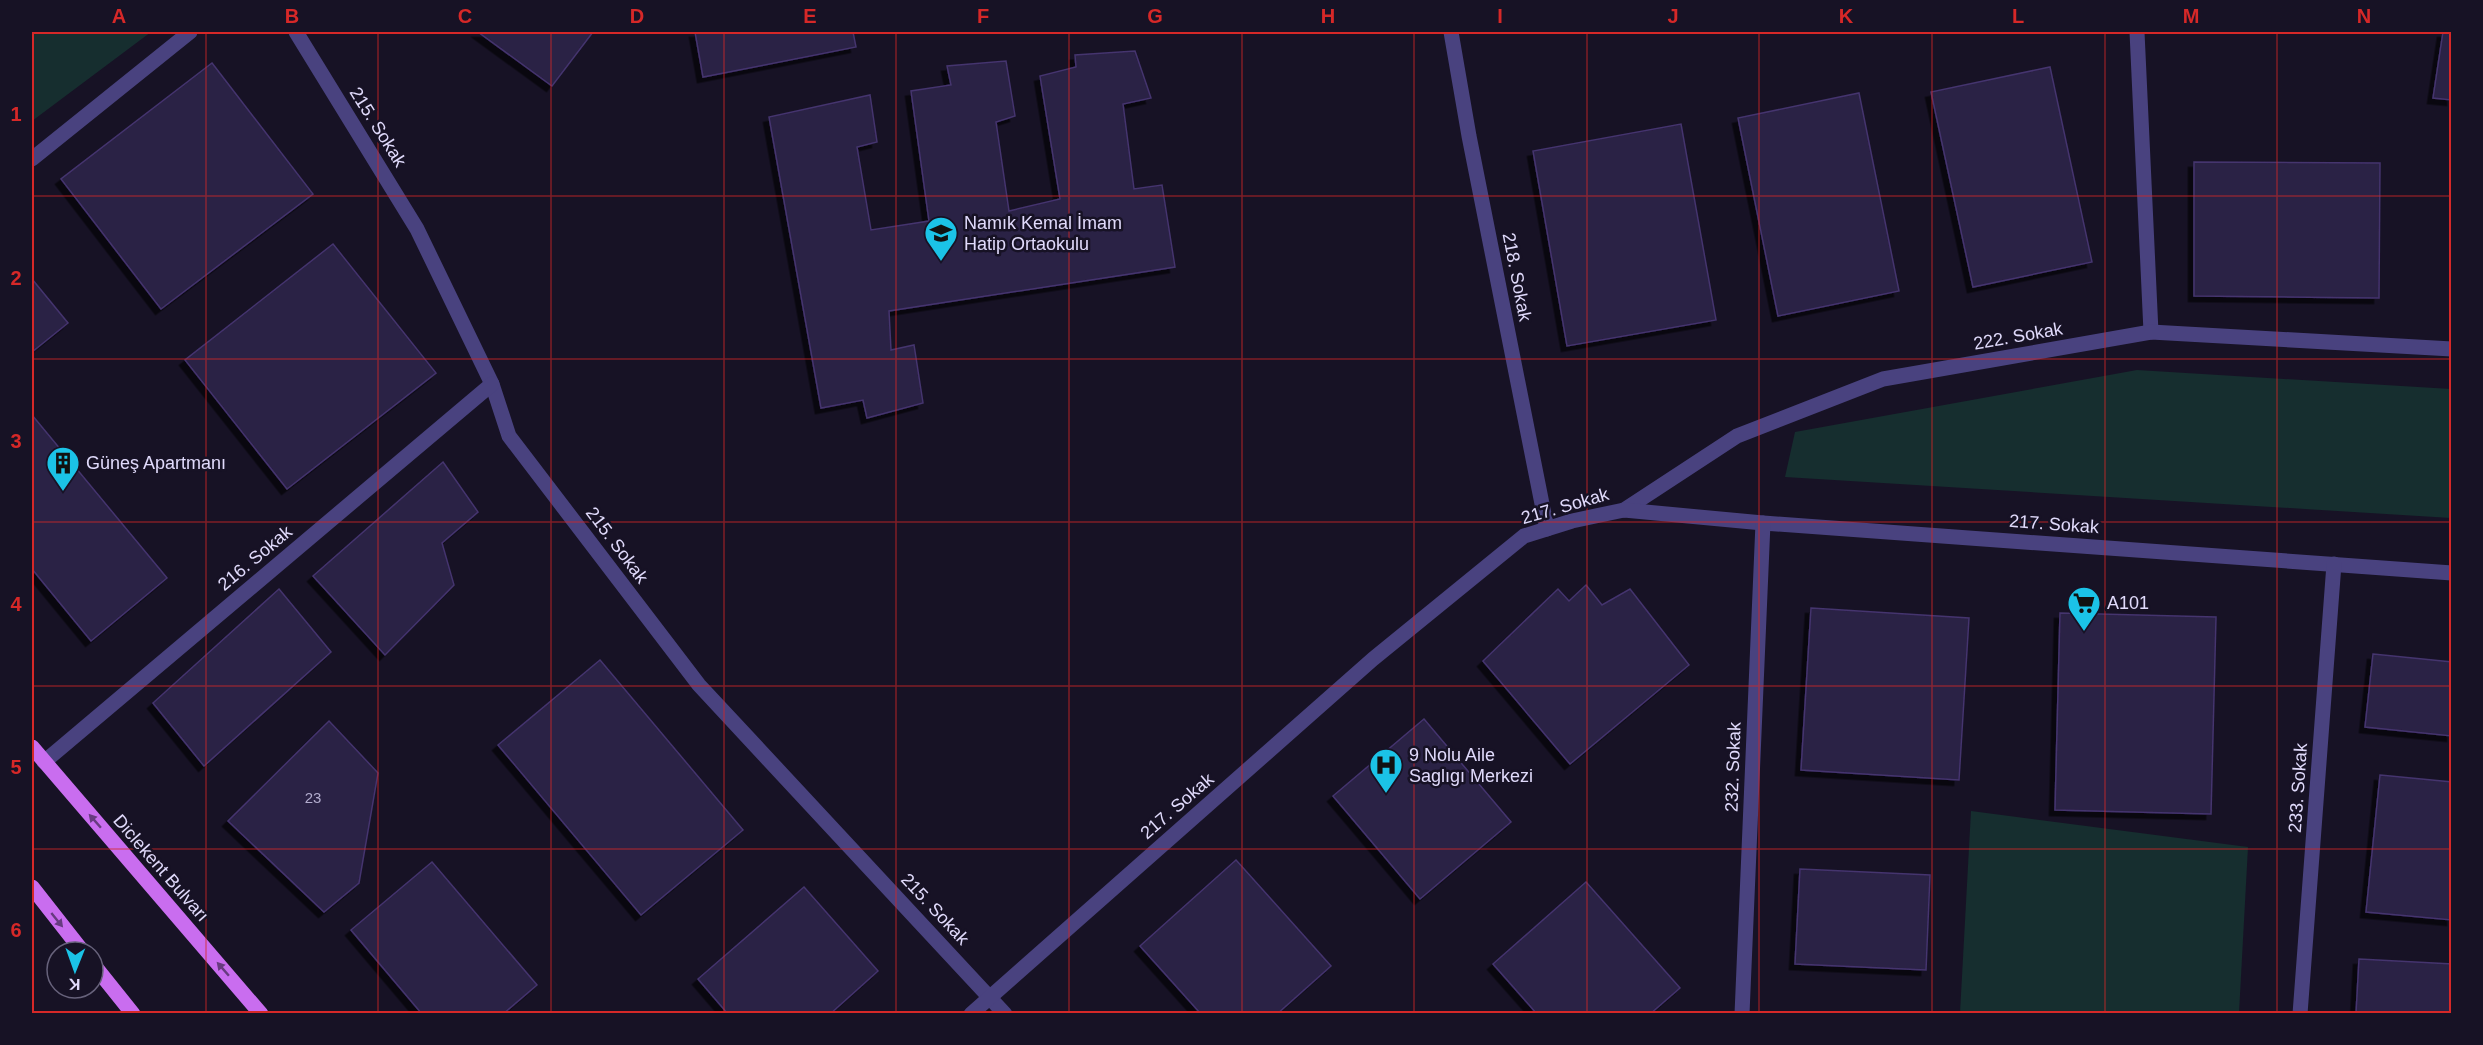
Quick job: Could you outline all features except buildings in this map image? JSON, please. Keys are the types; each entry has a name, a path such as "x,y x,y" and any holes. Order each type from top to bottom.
{"main road":[{"name":"Diclekent Bulvarı","path":"32,747 261,1014"},
{"path":"32,887 74,940"},
{"path":"105,979 133,1014"}],"street":[{"path":"32,159 190,32"},
{"name":"215. Sokak","path":"296,32 417,228 492,384 509,436 699,685 1005,1014"},
{"name":"218. Sokak","path":"1451,32 1469,136 1547,529"},
{"path":"2138,32 2151,332"},
{"name":"222. Sokak","path":"1624,510 1737,436 1883,379 2151,332 2451,349"},
{"name":"216. Sokak","path":"44,762 492,384"},
{"name":"217. Sokak","path":"971,1014 1373,659 1524,536 1572,521 1624,510 1763,523 2451,573"},
{"name":"232. Sokak","path":"1742,1014 1763,523"},
{"name":"233. Sokak","path":"2300,1014 2334,564"}],"green space":[{"path":"32,32 151,32 32,121"},
{"path":"2137,370 2451,389 2451,518 1785,477 1795,432"},
{"path":"1971,811 2248,847 2239,1013 1960,1013"}],"place":[{"name":"Namık Kemal İmam Hatip Ortaokulu","path":"941,262"},
{"name":"Güneş Apartmanı","path":"63,492"},
{"name":"A101","path":"2084,632"},
{"name":"9 Nolu Aile Saglıgı Merkezi","path":"1386,794"}]}
